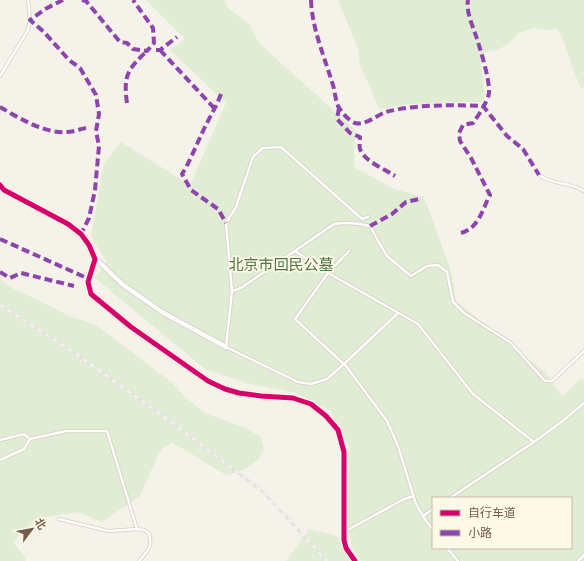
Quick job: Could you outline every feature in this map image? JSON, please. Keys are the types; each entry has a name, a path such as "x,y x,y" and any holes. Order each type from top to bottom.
{"street":[{"path":"0,185 4,190 15,197 68,224 81,234 90,245 95,259 88,282 91,294 131,327 208,381 225,389 239,393 261,396 293,398 311,404 326,416 338,430 344,452 344,540 346,548 355,561"},
{"path":"94,256 122,284 162,312 226,347"}],"lane":[{"path":"0,76 28,30 30,20 28,0"},
{"path":"368,217 362,219 281,147 263,148 253,157 236,206 226,223 232,291 226,347 298,382 311,384 327,379 398,313"},
{"path":"539,175 546,180 574,186 584,191"},
{"path":"232,291 241,288 334,224 341,223 370,226 387,256 412,276 427,266 438,265 447,272 453,302 464,313 511,343 545,381 552,381 584,351"},
{"path":"294,251 328,273 418,324 473,394 534,442"},
{"path":"349,251 328,273 295,319 344,364 387,421 398,446 422,516 432,529"},
{"path":"452,497 534,442 560,423 584,402"},
{"path":"0,460 24,449 30,439 66,432 107,431 137,529"},
{"path":"0,440 24,434 30,439"},
{"path":"344,533 404,499 414,496"},
{"path":"422,516 432,510"},
{"path":"59,519 108,531 144,530 149,533 151,541 150,548 139,561"},
{"path":"448,549 458,561"},
{"path":"578,561 584,555"}],"green space":[{"name":"北京市回民公墓","path":"146,0 224,0 229,9 250,25 259,43 355,130 354,167 394,189 424,197 451,271 456,301 547,374 562,397 580,379 584,380 584,561 361,561 351,545 348,519 349,446 330,411 296,393 247,383 205,369 95,278 107,262 91,237 104,163 121,142 190,185 226,103 170,50 185,39"},
{"path":"338,0 584,0 584,87 582,90 558,29 547,30 534,28 520,32 509,43 498,50 489,51 482,55 481,65 485,98 482,102 409,104 386,109 379,108 360,65 358,48"},
{"path":"0,278 8,286 69,316 96,325 172,383 184,396 205,413 248,429 261,437 264,448 259,459 244,470 226,475 172,443 162,448 140,496 102,522 78,512 41,518 20,532 14,544 25,557 25,561 0,561"},
{"path":"309,529 337,536 352,561 286,561"}],"railway":[{"path":"0,305 75,353 174,424 262,491 327,561"}],"marked path":[{"path":"63,0 45,9 30,20 44,32 69,60 80,68 96,95 99,114 96,131 99,146 95,190 89,218 81,234"},
{"path":"82,0 86,1 120,42 127,43 133,49 147,51 154,43 153,28 133,0"},
{"path":"311,0 316,31 337,103 341,111 350,120 359,124 371,120 382,113 422,106 483,106 507,136 523,149 539,175"},
{"path":"461,233 467,231 476,223 490,195 471,158 460,141 459,133 463,125 473,123 485,104 489,93 488,80 484,64 469,14 468,0"},
{"path":"156,50 160,50 177,37"},
{"path":"160,50 215,109"},
{"path":"127,103 126,86 128,73 135,63 147,51"},
{"path":"221,94 182,174 191,190 218,209 226,223"},
{"path":"0,107 41,128 59,132 69,132 86,128"},
{"path":"339,108 337,119 350,133 360,137 360,148 366,158 395,176"},
{"path":"370,226 392,214 406,202 419,199"},
{"path":"0,239 89,279"},
{"path":"0,272 10,278 21,273 74,286"}],"cycle path":[{"path":"0,185 4,190 68,224 81,234 89,245 95,259 88,282 91,294 131,327 208,381 225,389 239,393 261,396 293,398 311,404 326,416 338,430 344,452 344,540 346,548 355,561"}]}
